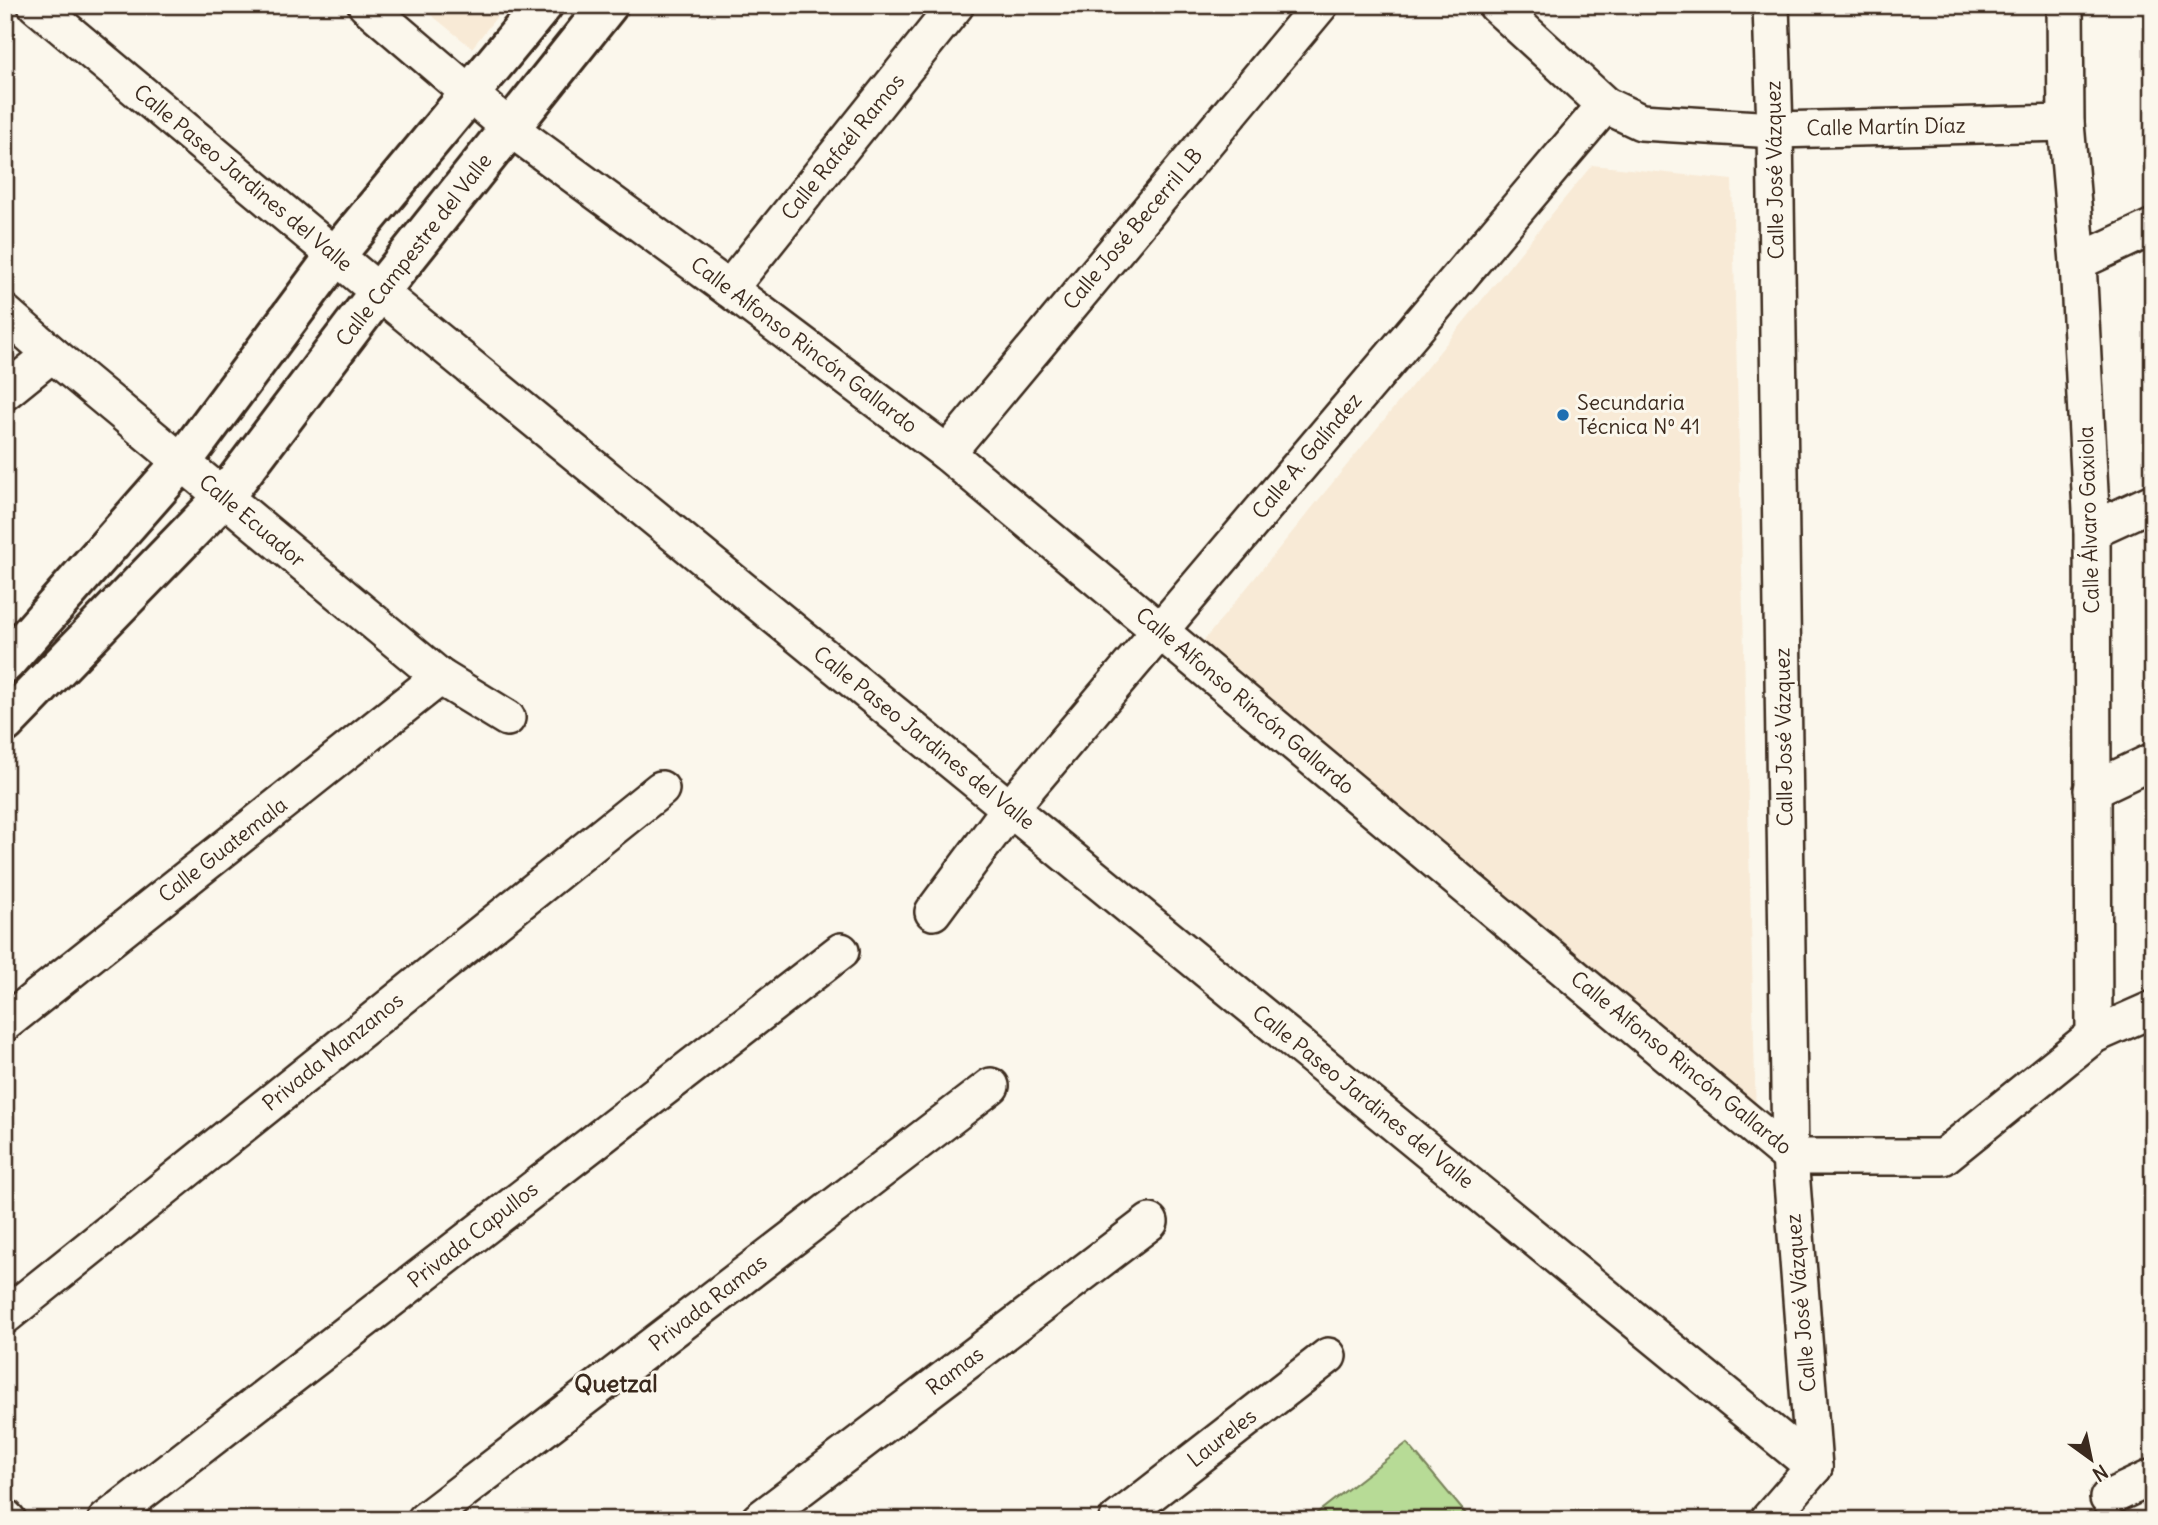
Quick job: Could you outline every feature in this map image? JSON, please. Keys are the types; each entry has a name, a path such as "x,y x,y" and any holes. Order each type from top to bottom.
{"street":[{"name":"Calle Paseo Jardines del Valle","path":"36,5 379,292 1814,1467"},
{"name":"Calle Alfonso Rincón Gallardo","path":"366,5 511,128 947,453 1790,1157 1943,1157 2094,1035 2153,1009"},
{"path":"5,663 182,462 336,255 543,5"},
{"name":"Calle Campestre del Valle","path":"5,723 223,498 379,292 608,5"},
{"name":"Calle Rafaél Ramos","path":"729,289 956,5"},
{"name":"Calle José Becerril LB","path":"947,453 1320,5"},
{"name":"Calle Martín Díaz","path":"1496,5 1605,104 1641,122 1775,130 2066,123"},
{"name":"Calle José Vázquez","path":"1771,5 1790,1157 1814,1467"},
{"name":"Calle Álvaro Gaxiola","path":"2065,5 2066,123 2078,262 2092,530 2094,1035"},
{"name":"Calle A. Galíndez","path":"933,912 1010,808 1605,104"},
{"path":"2078,262 2153,227"},
{"name":"Calle Ecuador","path":"5,313 440,677 507,718"},
{"path":"5,392 52,354"},
{"path":"2092,530 2153,502"},
{"name":"Calle Guatemala","path":"5,1023 440,677"},
{"path":"2092,790 2153,761"},
{"name":"Privada Manzanos","path":"5,1316 661,789"},
{"name":"Privada Capullos","path":"106,1520 841,951"},
{"name":"Privada Ramas","path":"425,1520 990,1086"},
{"name":"Ramas","path":"759,1520 1150,1222"},
{"name":"Laureles","path":"1117,1520 1328,1356"},
{"path":"1768,1520 1814,1467"},
{"path":"2108,1498 2153,1477"}],"shaded area":[{"path":"419,5 506,5 472,48"},
{"name":"Secundaria Técnica Nº 41","path":"1592,165 1732,180 1756,1119 1196,650"}],"green space":[{"path":"1407,1443 1471,1520 1308,1520"}],"place":[{"name":"Secundaria Técnica Nº 41","path":"1563,415"}],"district":[{"name":"Quetzal","path":"616,1384"}]}
